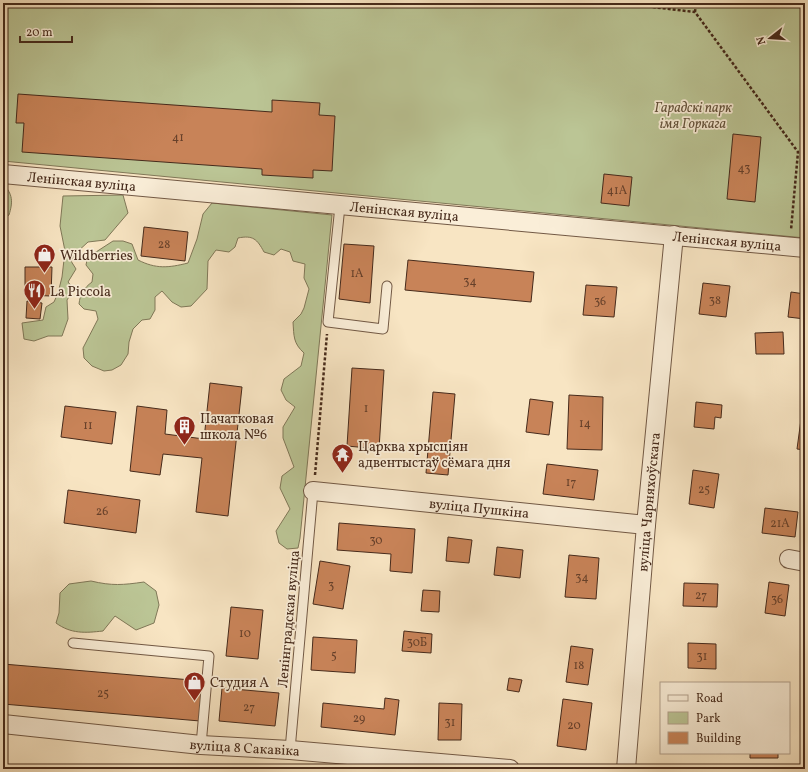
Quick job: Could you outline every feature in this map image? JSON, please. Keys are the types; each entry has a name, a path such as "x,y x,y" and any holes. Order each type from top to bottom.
{"street":[{"name":"Ленінская вуліца","path":"3,174 340,206 674,235 797,248"},
{"name":"вуліца Чарняхоўскага","path":"626,769 646,525 674,235"},
{"name":"вуліца Пушкіна","path":"313,491 646,525"},
{"name":"вуліца 8 Сакавіка","path":"3,724 201,745 290,750 510,769"}],"lane":[{"path":"340,206 328,322 383,329 388,286"},
{"name":"Ленінградская вуліца","path":"290,750 313,491"},
{"path":"73,643 209,656 201,745"}],"path":[{"path":"618,3 695,12"},
{"path":"696,3 695,12 798,152 797,248"},
{"path":"313,491 328,322"}],"green space":[{"name":"Гарадскі парк імя Горкага","path":"3,3 805,3 805,238 3,161"},
{"path":"3,184 9,191 11,206 9,215 3,219"},
{"path":"123,195 128,213 105,240 88,242 76,253 71,261 76,269 68,282 74,289 67,300 68,319 62,336 48,336 34,341 24,339 22,323 43,320 46,307 54,302 58,293 62,277 65,251 60,226 63,196"},
{"path":"212,203 332,215 298,548 287,549 279,543 276,531 290,509 280,488 282,476 294,467 283,438 283,427 295,407 286,400 281,390 284,379 301,366 304,353 296,342 293,322 301,314 304,308 309,289 304,278 305,264 293,261 290,252 281,249 274,255 264,252 254,239 247,237 238,238 235,247 229,252 216,250 208,261 207,289 191,306 181,307 172,302 162,291 155,297 155,310 150,319 142,320 133,329 129,342 128,354 121,365 112,370 104,371 92,366 84,358 83,348 98,319 96,311 84,309 79,304 80,297 92,282 93,274 86,265 88,255 96,252 113,241 123,241 132,244 138,260 144,263 162,267 188,263 197,239 203,214"},
{"path":"91,581 105,584 130,584 144,582 156,591 159,605 154,623 136,630 115,616 103,631 78,632 62,627 56,623 59,613 60,593 69,584"}],"building":[{"path":"18,94 272,112 272,100 320,103 319,115 335,116 332,171 313,170 313,178 262,175 262,169 22,152 24,123 16,123"},
{"path":"733,134 761,137 755,202 727,199"},
{"path":"604,174 632,177 629,206 601,203"},
{"path":"144,227 188,232 185,261 141,256"},
{"path":"344,244 374,246 370,303 339,299"},
{"path":"408,260 534,272 531,302 405,290"},
{"path":"25,267 52,267 51,296 25,295"},
{"path":"703,283 730,286 726,317 699,314"},
{"path":"586,285 617,287 614,317 583,315"},
{"path":"791,292 805,294 805,319 788,317"},
{"name":"La Piccola","path":"27,301 42,303 40,319 26,318"},
{"path":"783,332 784,354 756,354 755,333"},
{"path":"352,368 384,370 379,449 347,446"},
{"name":"Пачатковая школа №6","path":"210,383 242,387 228,516 196,512 202,458 163,454 160,475 130,471 137,406 167,410 165,434 204,439"},
{"path":"433,392 455,394 448,475 426,473"},
{"path":"569,395 603,397 602,450 567,449"},
{"path":"530,399 553,402 549,435 526,432"},
{"path":"696,402 722,405 721,418 715,417 714,429 694,427"},
{"path":"65,406 116,412 112,444 61,437"},
{"path":"802,412 805,413 805,450 797,449"},
{"path":"547,464 598,470 594,500 543,494"},
{"path":"693,470 719,474 714,508 689,504"},
{"path":"68,490 140,500 136,533 64,523"},
{"path":"765,508 798,512 795,537 762,533"},
{"path":"339,523 415,529 412,573 390,571 391,554 337,550"},
{"path":"448,537 472,540 469,563 446,561"},
{"path":"497,547 523,550 520,578 494,575"},
{"path":"569,555 599,558 596,599 565,597"},
{"path":"320,561 350,566 343,609 313,604"},
{"path":"769,582 789,585 785,616 765,613"},
{"path":"684,583 718,584 717,607 683,606"},
{"path":"423,590 440,591 439,612 421,611"},
{"path":"231,607 263,610 258,659 226,656"},
{"path":"404,631 432,634 431,653 402,651"},
{"path":"313,637 357,640 355,673 311,670"},
{"path":"688,643 716,644 716,669 688,668"},
{"path":"571,646 593,649 588,685 566,682"},
{"path":"3,664 203,681 200,721 3,704"},
{"path":"509,678 522,680 519,692 507,690"},
{"path":"222,688 279,693 275,726 219,721"},
{"path":"385,698 399,700 395,735 321,727 323,703 384,709"},
{"path":"563,699 592,703 586,750 557,746"},
{"path":"439,703 462,704 461,740 438,740"},
{"path":"750,754 778,754 778,758 750,758"}],"place":[{"name":"Wildberries","path":"44,274"},
{"name":"La Piccola","path":"34,310"},
{"name":"Пачатковая школа №6","path":"184,446"},
{"name":"Царква хрысціян адвентыстаў сёмага дня","path":"342,474"},
{"name":"Студия А","path":"195,702"}]}
